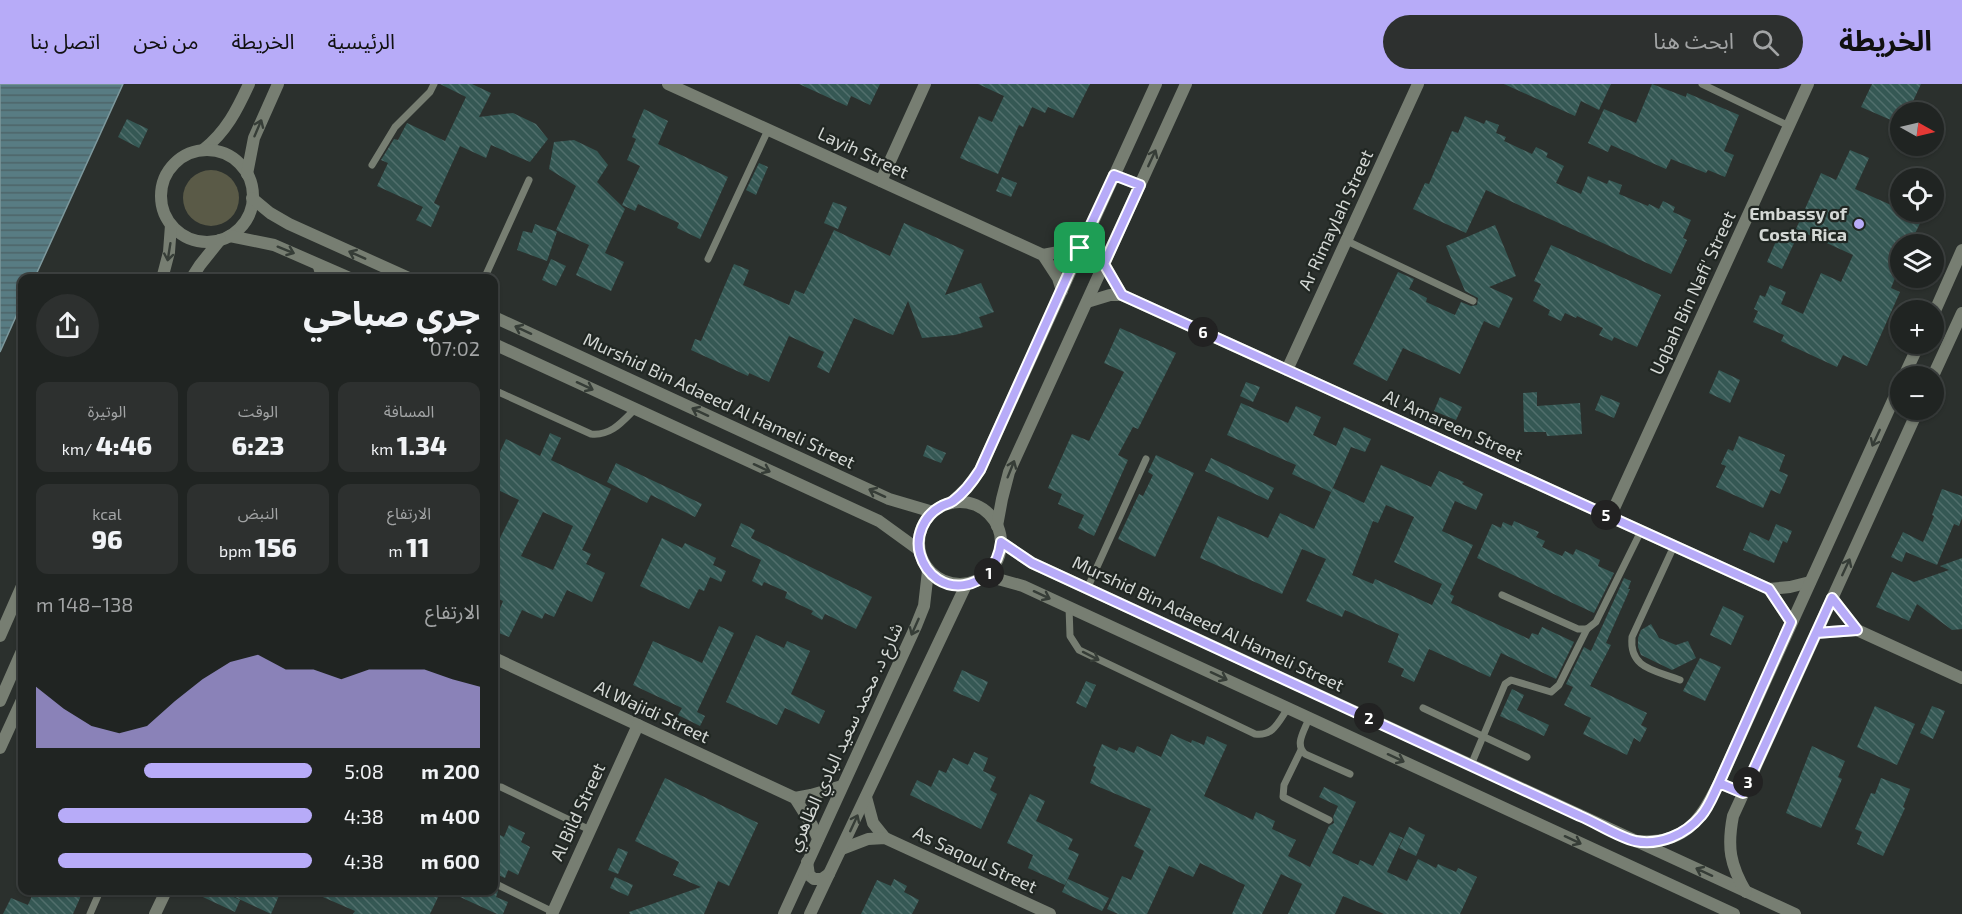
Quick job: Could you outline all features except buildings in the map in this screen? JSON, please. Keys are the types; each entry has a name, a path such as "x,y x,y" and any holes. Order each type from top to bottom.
{"street":[{"path":"203,150 229,124 249,84"},
{"path":"247,174 254,138 278,84"},
{"name":"Layih Street","path":"668,84 1043,255"},
{"path":"881,181 925,84"},
{"path":"951,502 975,505 986,511 997,526 1001,542 1000,555 987,576 966,585 945,582 928,571 919,550 919,536 924,523 933,512 951,502 967,488 980,470 1156,84"},
{"path":"997,526 1009,472 1186,84"},
{"name":"Ar Rimaylah Street","path":"1287,370 1418,84"},
{"name":"Uqbah Bin Nafi' Street","path":"1610,517 1808,84"},
{"path":"194,274 225,238 241,226 249,213 252,198 247,174 233,158 213,150 203,150 182,157 174,164 163,183 162,205 171,225 185,237 202,242 225,238 274,245 341,274"},
{"path":"1114,175 1140,185"},
{"path":"252,198 270,213 289,224 400,274"},
{"path":"163,274 169,252 171,225"},
{"path":"1062,291 1058,278 1043,255 1080,248"},
{"path":"1940,300 1962,250"},
{"path":"1104,264 1122,295"},
{"path":"1087,302 1110,295 1122,295"},
{"name":"Al 'Amareen Street","path":"1122,295 1769,589"},
{"path":"1938,366 1962,313"},
{"name":"Murshid Bin Adaeed Al Hameli Street","path":"498,318 889,499 933,512"},
{"path":"498,346 879,521 919,550"},
{"path":"1635,841 1654,842 1673,837 1689,828 1703,814 1890,407"},
{"path":"1746,892 1736,874 1731,855 1729,836 1733,816 1913,420"},
{"name":"Murshid Bin Adaeed Al Hameli Street","path":"1001,542 1032,563 1087,589 1795,914"},
{"name":"شارع د. محمد سعيد البادي الظاهري","path":"784,914 924,606 928,571"},
{"path":"987,576 1023,586 1734,914"},
{"path":"1791,622 1769,589 1810,582"},
{"path":"810,914 966,585"},
{"path":"0,636 18,595"},
{"path":"1832,598 1857,630 1962,678"},
{"path":"1816,633 1857,630"},
{"path":"0,701 18,660"},
{"name":"Al Wajidi Street","path":"498,660 795,798"},
{"path":"0,748 18,709"},
{"name":"Al Bild Street","path":"552,913 638,725"},
{"path":"1719,783 1743,793"},
{"path":"818,839 795,798 842,786"},
{"name":"As Saqoul Street","path":"866,797 873,823 885,838"},
{"name":"As Saqoul Street","path":"842,849 868,838 885,838 1045,913"},
{"path":"807,862 809,875 813,879 822,879 829,874"},
{"path":"155,914 163,895"}],"lane":[{"path":"372,165 395,128 430,92 434,84"},
{"path":"1702,84 1789,126"},
{"path":"708,259 768,130"},
{"path":"486,274 529,180"},
{"path":"1347,241 1473,301"},
{"path":"315,262 319,274"},
{"path":"498,392 591,434 598,435 610,431 635,409"},
{"path":"1087,589 1146,459"},
{"path":"1502,595 1578,629 1587,628 1596,622 1641,531"},
{"path":"1674,546 1632,637 1630,647 1633,657 1641,665 1680,680"},
{"path":"1069,607 1070,636 1079,650 1255,734 1272,731 1288,708"},
{"path":"1471,765 1505,684 1511,680 1551,692 1559,685 1587,628"},
{"path":"1423,708 1527,757"},
{"path":"1309,718 1299,743 1300,750 1284,785 1283,797 1329,820"},
{"path":"1300,750 1350,774"},
{"path":"498,788 590,830"},
{"path":"498,885 552,913"},
{"path":"90,914 98,895"}],"green space":[{"path":"206,170 216,170 231,178 237,187 239,198 237,209 231,218 216,226 206,226 195,221 188,214 183,203 183,193 188,182 195,175"}],"water":[{"path":"0,84 123,84 36,274 18,274 18,312 0,352"}],"place":[{"name":"Embassy of Costa Rica","path":"1859,224"}],"route":[{"path":"1080,248 980,470 960,496 941,506 924,523 919,536 919,550 928,571 939,580 952,585 966,585 987,576 1000,555 1001,542 1032,563 1635,841 1654,842 1673,837 1689,828 1703,814 1719,783 1743,793 1832,598 1857,630 1816,633 1743,793 1719,783 1791,622 1769,589 1122,295 1104,264 1140,185 1114,175 1080,248"}]}
